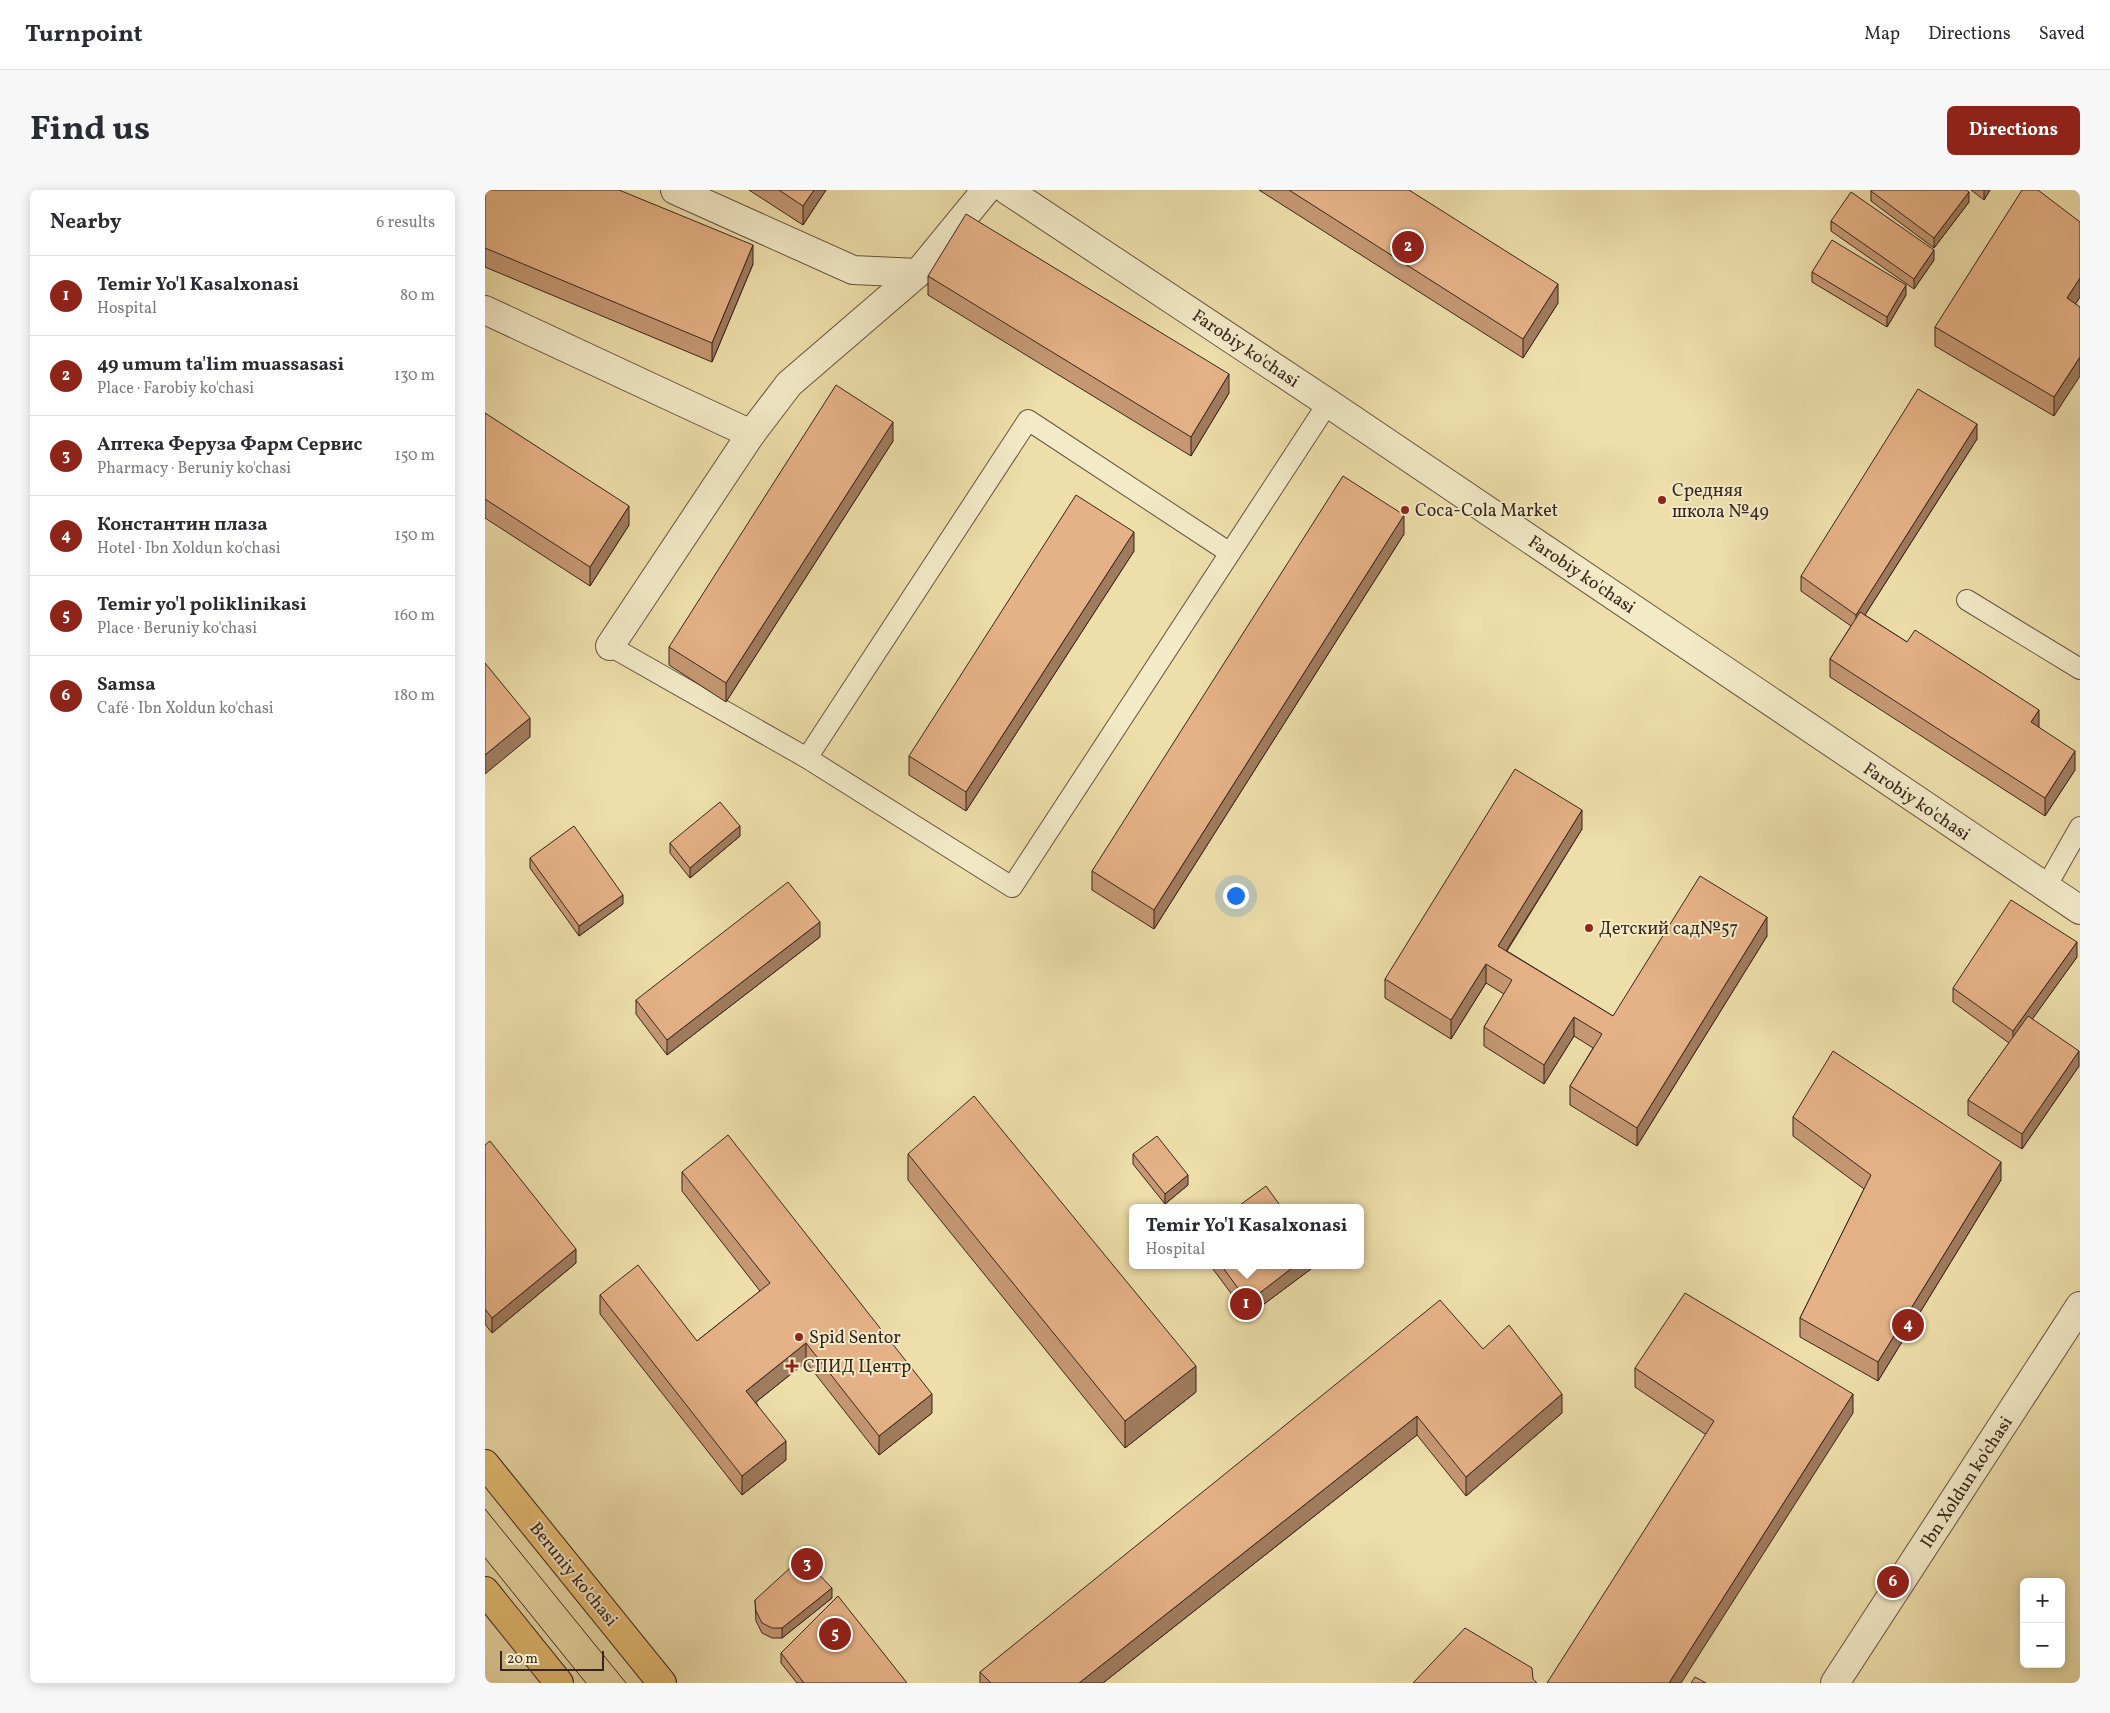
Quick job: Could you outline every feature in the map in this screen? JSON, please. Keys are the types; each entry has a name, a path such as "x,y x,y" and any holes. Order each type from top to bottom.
{"main road":[{"name":"Beruniy ko'chasi","path":"485,1464 662,1683"},
{"path":"485,1591 559,1683"}],"street":[{"path":"675,190 853,270 918,273"},
{"path":"610,646 751,434 789,384 918,273 986,190"},
{"name":"Farobiy ko'chasi","path":"1007,190 1328,403 2080,910"},
{"path":"485,310 751,434"},
{"name":"Ibn Xoldun ko'chasi","path":"1835,1683 2077,1318"}],"lane":[{"path":"610,646 807,758 1013,887 1328,403"},
{"path":"807,758 1028,420 1230,553"},
{"path":"1967,600 2080,669"},
{"path":"2046,887 2080,827"}],"building":[{"path":"485,190 619,190 753,245 712,343 485,248"},
{"path":"779,190 814,190 803,206"},
{"path":"1289,190 1409,190 1558,284 1523,339"},
{"path":"1871,190 1966,190 1969,192 1934,238"},
{"path":"2022,190 2038,190 2080,222 2080,278 2067,298 2080,307 2080,357 2054,397 1935,327"},
{"path":"1851,192 1934,250 1914,279 1831,221"},
{"path":"966,214 1229,374 1191,437 928,276"},
{"path":"1832,240 1906,285 1887,317 1812,272"},
{"path":"836,385 893,422 726,683 669,647"},
{"path":"1918,389 1977,424 1856,615 1801,576"},
{"path":"485,413 629,506 590,567 485,499"},
{"path":"1343,476 1404,515 1154,910 1092,871"},
{"path":"1076,495 1134,532 966,792 909,756"},
{"path":"1860,612 1907,642 1915,630 2039,710 2031,722 2075,751 2045,798 1830,659"},
{"path":"485,663 530,718 485,755"},
{"path":"1515,769 1582,810 1498,946 1613,1016 1700,876 1767,917 1637,1128 1570,1086 1602,1034 1574,1017 1544,1065 1484,1027 1512,980 1486,964 1451,1020 1385,979"},
{"path":"720,802 740,826 690,868 670,843"},
{"path":"574,826 623,895 579,926 530,858"},
{"path":"788,882 820,922 667,1040 636,1000"},
{"path":"2011,900 2077,942 2013,1031 1953,988"},
{"path":"2028,1016 2079,1051 2022,1134 1968,1100"},
{"path":"1833,1051 2001,1162 1878,1362 1800,1318 1871,1175 1793,1117"},
{"path":"974,1096 1196,1366 1125,1421 908,1154"},
{"name":"Spid Sentor","path":"728,1135 932,1394 879,1436 806,1343 746,1391 786,1441 742,1476 600,1295 638,1265 697,1341 770,1283 682,1172"},
{"path":"1157,1136 1188,1175 1165,1194 1133,1154"},
{"path":"490,1141 576,1249 492,1318 485,1309 485,1145"},
{"path":"1266,1186 1279,1204 1241,1204"},
{"path":"1224,1269 1291,1269 1248,1302"},
{"path":"1685,1293 1853,1394 1669,1683 1547,1683 1714,1421 1635,1368"},
{"path":"1440,1300 1483,1349 1509,1325 1562,1394 1466,1477 1417,1416 1079,1683 991,1683 980,1672"},
{"path":"802,1557 832,1588 782,1628 772,1628 762,1623 756,1611 755,1600"},
{"path":"838,1596 907,1683 804,1683 781,1653"},
{"path":"1465,1628 1532,1668 1533,1679 1537,1683 1413,1683"},
{"path":"1695,1677 1706,1683 1691,1683"}],"tram line":[{"path":"485,1509 626,1683"},
{"path":"485,1558 586,1683"}],"place":[{"name":"49 umum ta'lim muassasasi","path":"1408,247"},
{"name":"Средняя школа №49","path":"1662,500"},
{"name":"Coca-Cola Market","path":"1405,510"},
{"name":"Детский сад№57","path":"1589,928"},
{"name":"Temir Yo'l Kasalxonasi","path":"1246,1304"},
{"name":"Константин плаза","path":"1908,1325"},
{"name":"Spid Sentor","path":"799,1337"},
{"name":"СПИД Центр","path":"792,1366"},
{"name":"Аптека Феруза Фарм Сервис","path":"807,1564"},
{"name":"Samsa","path":"1893,1582"},
{"name":"Temir yo'l poliklinikasi","path":"835,1634"}]}
